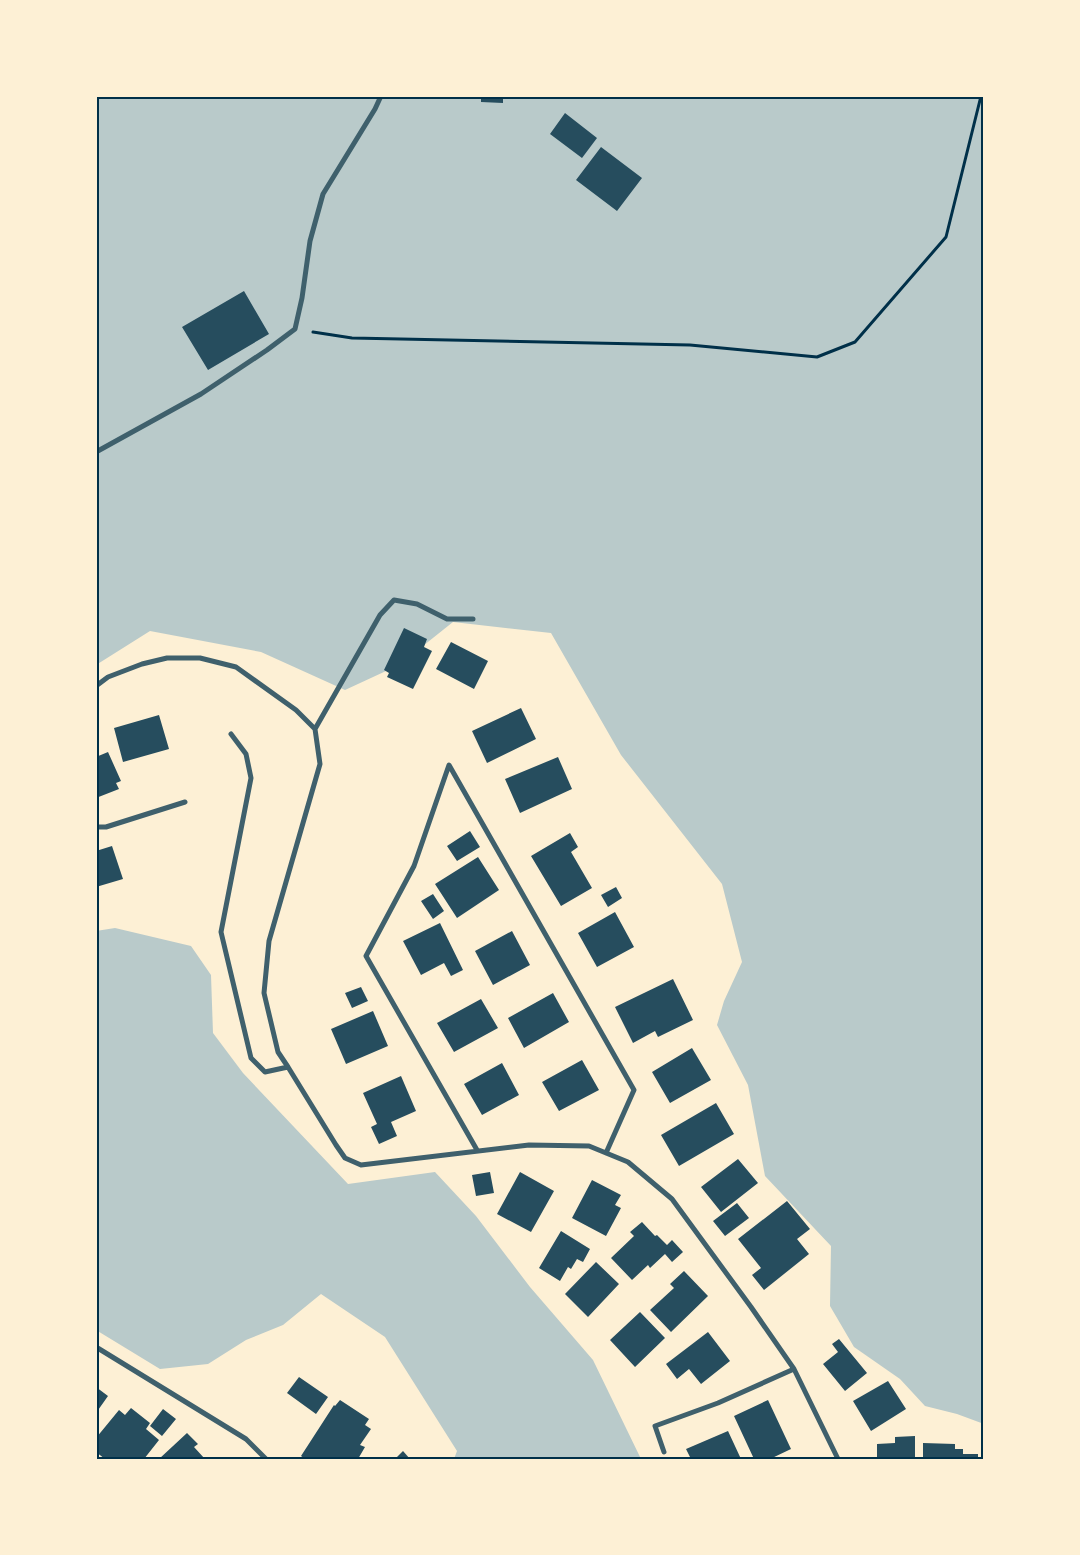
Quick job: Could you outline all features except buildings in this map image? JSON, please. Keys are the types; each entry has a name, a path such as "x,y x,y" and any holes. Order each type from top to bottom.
{"street":[{"path":"96,452 201,394 295,329 302,298 310,241 323,194 381,96"},
{"path":"315,729 380,615 394,600 417,604 447,619 473,619"},
{"path":"96,686 108,677 142,664 167,658 200,658 236,667 296,710 315,729 320,764 269,942 264,994 278,1052 345,1158 361,1165 529,1145 588,1146 628,1162 672,1199 794,1369 838,1459"},
{"path":"231,734 246,754 251,778 221,932 251,1058 266,1072 288,1067"},
{"path":"478,1150 366,956 414,866 449,764 634,1090 606,1153"},
{"path":"96,827 106,827 185,802"},
{"path":"96,1347 246,1439 266,1459"},
{"path":"664,1452 656,1426 718,1403 794,1369"}],"path":[{"path":"295,329 352,338 690,345 817,357 855,342 946,237 982,96"}],"shaded area":[{"path":"96,96 984,96 984,1424 957,1414 925,1406 900,1379 854,1347 830,1306 831,1246 765,1176 748,1085 717,1025 724,1001 742,962 722,884 621,755 551,633 453,622 399,665 345,690 261,652 150,631 96,665"},
{"path":"115,928 191,946 211,975 213,1033 243,1073 348,1184 435,1172 476,1216 530,1287 593,1360 641,1459 454,1459 457,1451 385,1337 321,1294 283,1325 246,1340 208,1364 160,1369 96,1330 96,931"}]}
